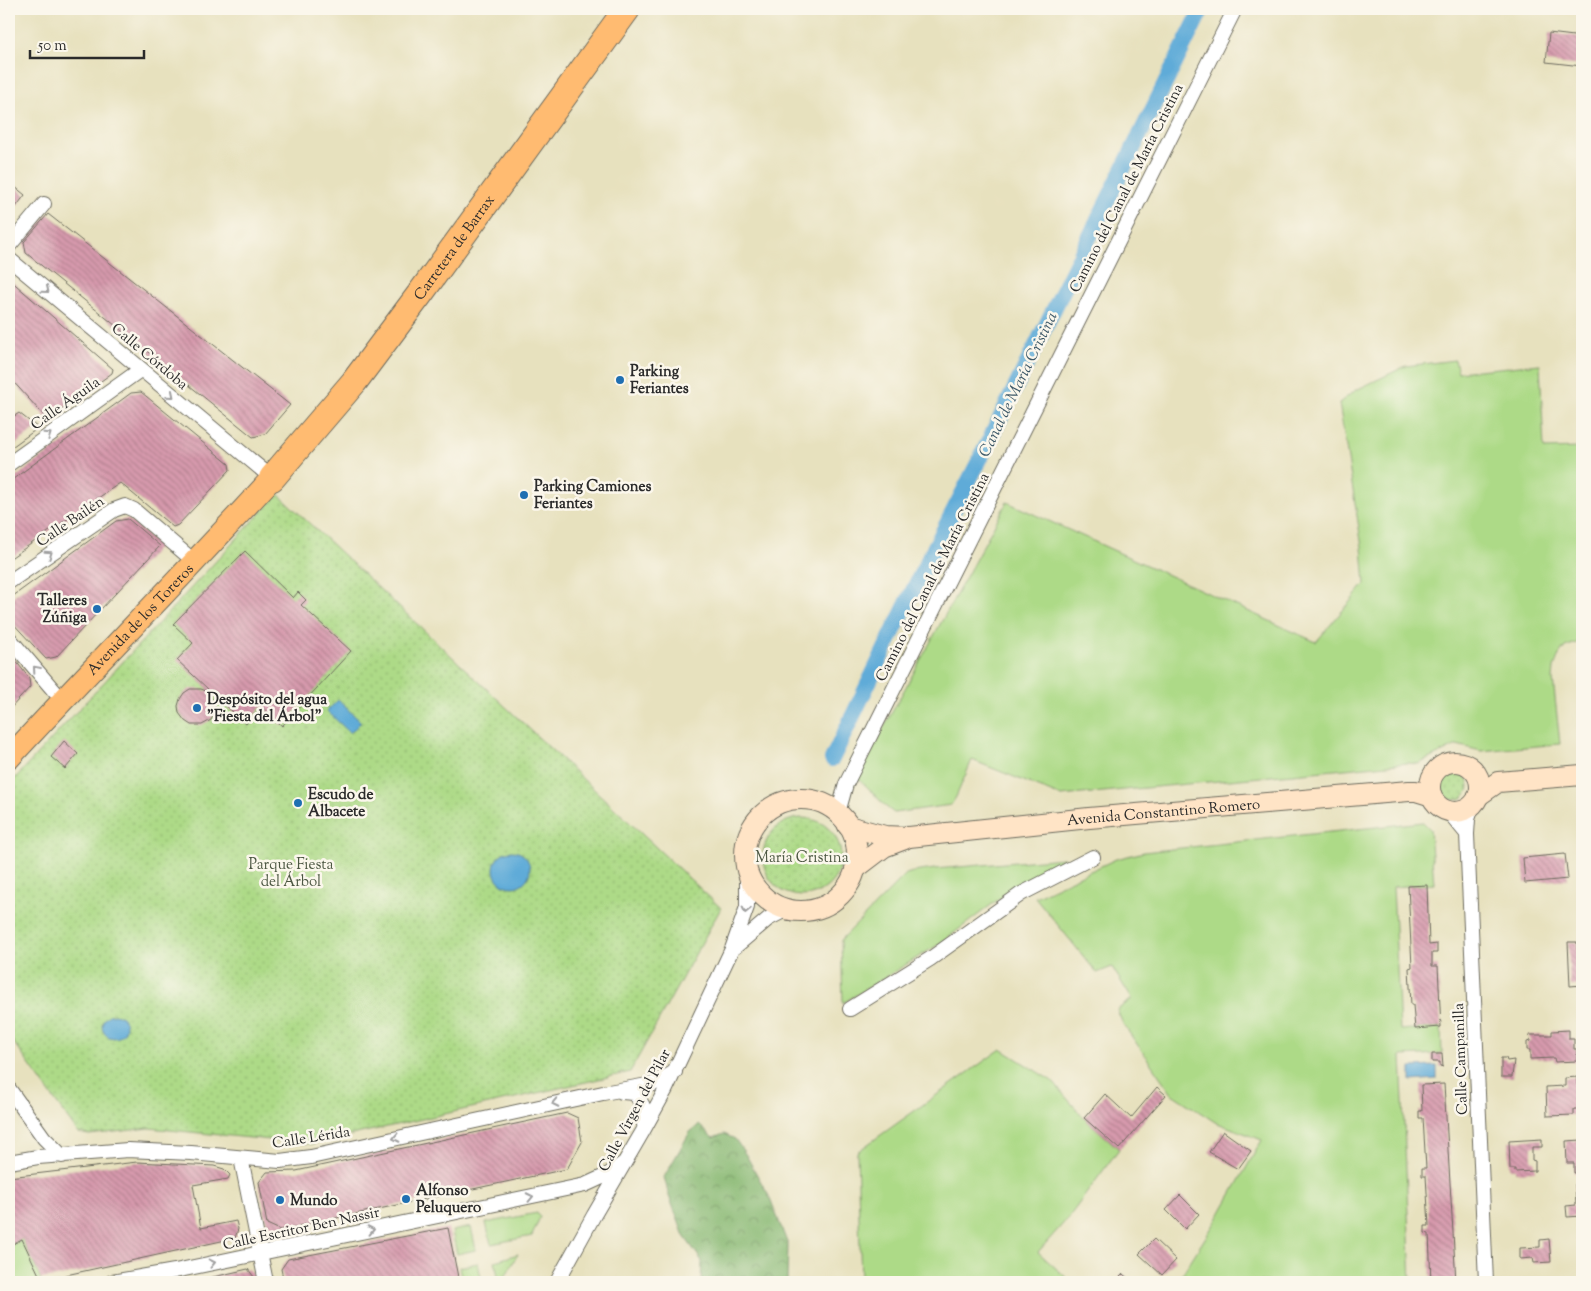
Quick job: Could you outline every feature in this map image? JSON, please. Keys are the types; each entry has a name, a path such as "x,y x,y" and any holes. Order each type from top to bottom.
{"highway":[{"name":"Carretera de Barrax","path":"272,478 360,374 627,9"}],"main road":[{"name":"Avenida de los Toreros","path":"9,758 62,700 196,562 272,478"}],"street":[{"name":"Camino del Canal de María Cristina","path":"843,819 846,784 1235,9"},
{"path":"9,246 44,204"},
{"name":"Calle Córdoba","path":"9,259 272,478"},
{"name":"Calle Águila","path":"9,464 140,370"},
{"name":"Calle Bailén","path":"9,582 114,510 125,506 134,510 196,562"},
{"path":"9,638 62,700"},
{"path":"1476,799 1480,789 1476,774 1463,764 1455,762 1439,768 1426,788 1440,807 1448,811 1457,812 1465,809 1498,782"},
{"path":"1476,774 1498,782 1582,775"},
{"name":"Avenida Constantino Romero","path":"843,819 885,836 909,837 1089,818 1426,788"},
{"path":"806,799 823,804 843,819 852,831 856,847 854,869 852,879 842,893 828,904 812,910 794,911 781,908 759,893 752,882 747,870 745,852 749,835 758,819 772,808 788,801 806,799"},
{"name":"Calle Campanilla","path":"1476,799 1468,819 1467,834 1486,1282"},
{"path":"1448,811 1467,834"},
{"name":"Avenida Constantino Romero","path":"854,869 884,847 909,837"},
{"path":"850,1009 930,959 1021,894 1094,857"},
{"name":"Calle Virgen del Pilar","path":"557,1282 675,1072 732,949 747,907 747,870"},
{"name":"Calle Virgen del Pilar","path":"732,949 768,919 787,909"},
{"name":"Calle Lérida","path":"9,1162 128,1150 191,1153 280,1161 311,1157 613,1091 653,1084 675,1072"},
{"path":"9,1089 44,1138 62,1156"},
{"name":"Calle Lérida","path":"613,1091 634,1093 642,1102 645,1108 643,1131"},
{"path":"241,1158 266,1282"},
{"name":"Calle Escritor Ben Nassir","path":"112,1282 176,1277 260,1253 585,1185 609,1174 624,1163"},
{"path":"585,1185 591,1193 594,1215"}],"green space":[{"path":"1455,360 1458,372 1540,364 1544,449 1582,448 1582,641 1565,647 1559,655 1554,668 1553,679 1560,744 1481,751 1457,745 1418,764 1408,763 1061,796 972,760 951,805 894,813 856,778 1007,502 1316,642 1365,584 1362,547 1339,403 1356,390 1406,366"},
{"name":"Parque Fiesta del Árbol","path":"278,494 721,908 630,1072 312,1144 149,1128 89,1135 78,1133 9,1036 9,785"},
{"path":"1455,772 1465,776 1469,786 1465,796 1455,800 1445,796 1441,786 1445,776"},
{"name":"María Cristina","path":"794,818 810,818 824,824 835,835 841,849 841,865 835,879 824,890 810,896 794,896 780,890 769,879 763,865 763,849 769,835 780,824"},
{"path":"1423,822 1430,829 1434,884 1393,887 1400,1030 1441,1027 1442,1054 1401,1056 1411,1282 1177,1282 1216,1221 1262,1140 1215,1122 1172,1094 1123,1024 1117,1010 1132,999 1112,967 1097,973 1035,897 1116,859 1144,852"},
{"path":"1064,858 999,899 938,945 843,1003 841,940 906,874 935,869"},
{"path":"1001,1049 1052,1081 1084,1118 1119,1149 1069,1217 1038,1252 1071,1282 861,1282 857,1152"},
{"path":"699,1125 713,1138 724,1134 735,1139 746,1155 770,1198 788,1245 787,1282 701,1282 702,1261 684,1236 664,1177 690,1132"},
{"path":"537,1213 540,1217 532,1236 491,1244 486,1223"},
{"path":"471,1227 476,1250 457,1254 452,1231"},
{"path":"22,1239 41,1279 36,1282 15,1282 9,1270 9,1246"},
{"path":"518,1254 502,1282 499,1282 495,1261"},
{"path":"478,1263 482,1282 462,1282 459,1267"}],"water":[{"path":"338,700 361,722 350,733 327,711"},
{"path":"512,851 519,852 525,856 529,862 529,876 525,882 519,886 512,887 505,886 499,882 495,876 494,869 495,862 499,856 505,852"},
{"path":"114,1014 122,1018 126,1026 122,1034 114,1038 106,1034 102,1026 106,1018"},
{"path":"1437,1066 1437,1079 1411,1081 1411,1067"}],"building":[{"path":"1549,33 1582,37 1582,66 1546,62"},
{"path":"9,182 25,195 9,216"},
{"path":"48,214 290,405 265,434 253,437 26,253 24,242"},
{"path":"9,279 113,369 112,373 48,420 9,377"},
{"path":"141,392 229,464 230,470 178,525 173,527 120,483 9,559 9,482 131,393"},
{"path":"9,412 13,417 19,413 38,428 9,449"},
{"path":"128,519 160,546 56,657 46,659 9,619 9,599 116,521"},
{"path":"245,551 293,598 298,592 306,600 301,605 351,651 282,726 262,707 246,724 216,696 213,698 216,710 211,720 202,725 191,725 179,713 180,699 190,689 206,691 208,689 177,660 193,643 173,624"},
{"path":"9,652 29,678 30,687 9,710"},
{"path":"64,741 78,754 65,769 51,757"},
{"path":"1565,854 1568,879 1525,883 1523,858"},
{"path":"1427,885 1429,945 1437,944 1437,953 1432,953 1432,966 1438,966 1441,1027 1415,1029 1413,1005 1411,1005 1409,968 1412,967 1408,886"},
{"path":"1568,942 1577,942 1577,950 1582,950 1582,985 1570,986"},
{"path":"1569,1030 1569,1039 1574,1039 1574,1049 1577,1049 1577,1061 1555,1062 1554,1058 1530,1059 1530,1050 1527,1050 1527,1042 1530,1041 1529,1035 1552,1035 1552,1031"},
{"path":"1432,1054 1442,1054 1443,1067 1440,1066 1440,1062 1432,1062"},
{"path":"1501,1058 1506,1058 1507,1061 1514,1060 1512,1077 1501,1077"},
{"path":"1577,1077 1577,1085 1582,1085 1582,1109 1574,1109 1574,1115 1547,1116 1546,1087 1565,1086 1565,1078"},
{"path":"1444,1084 1456,1282 1431,1282 1429,1234 1425,1233 1425,1226 1429,1226 1426,1176 1422,1176 1422,1168 1426,1168 1423,1118 1419,1118 1419,1111 1422,1111 1421,1085"},
{"path":"1157,1087 1166,1095 1119,1149 1084,1118 1105,1094 1131,1118"},
{"path":"567,1113 578,1118 582,1142 567,1169 280,1230 267,1224 259,1182 267,1172 296,1171"},
{"path":"1223,1131 1251,1151 1238,1169 1209,1152"},
{"path":"1542,1139 1542,1147 1532,1147 1532,1160 1535,1161 1535,1171 1515,1172 1515,1169 1510,1169 1509,1141"},
{"path":"1582,1140 1582,1172 1574,1173 1574,1163 1567,1163 1566,1141"},
{"path":"137,1162 214,1166 224,1169 230,1175 228,1179 193,1185 201,1228 236,1221 238,1229 235,1238 41,1279 22,1239 9,1246 9,1177"},
{"path":"1582,1183 1582,1216 1567,1217 1566,1206 1576,1205 1575,1184"},
{"path":"1180,1195 1199,1214 1185,1229 1166,1210"},
{"path":"448,1228 459,1282 284,1282 281,1269 288,1259"},
{"path":"1154,1239 1176,1260 1162,1275 1139,1254"},
{"path":"1549,1239 1551,1262 1534,1263 1533,1258 1520,1259 1520,1248 1540,1247 1540,1240"},
{"path":"248,1269 255,1282 191,1282"},
{"path":"1123,1274 1132,1282 1115,1282"}],"waterway":[{"name":"Canal de María Cristina","path":"832,759 920,576 978,463 1202,9"}],"place":[{"name":"Parking Feriantes","path":"620,380"},
{"name":"Parking Camiones Feriantes","path":"524,495"},
{"name":"Talleres Zúñiga","path":"97,609"},
{"name":"Despósito del agua \"Fiesta del Árbol\"","path":"197,708"},
{"name":"Escudo de Albacete","path":"298,803"},
{"name":"Alfonso Peluquero","path":"406,1199"},
{"name":"Mundo","path":"280,1200"}]}
